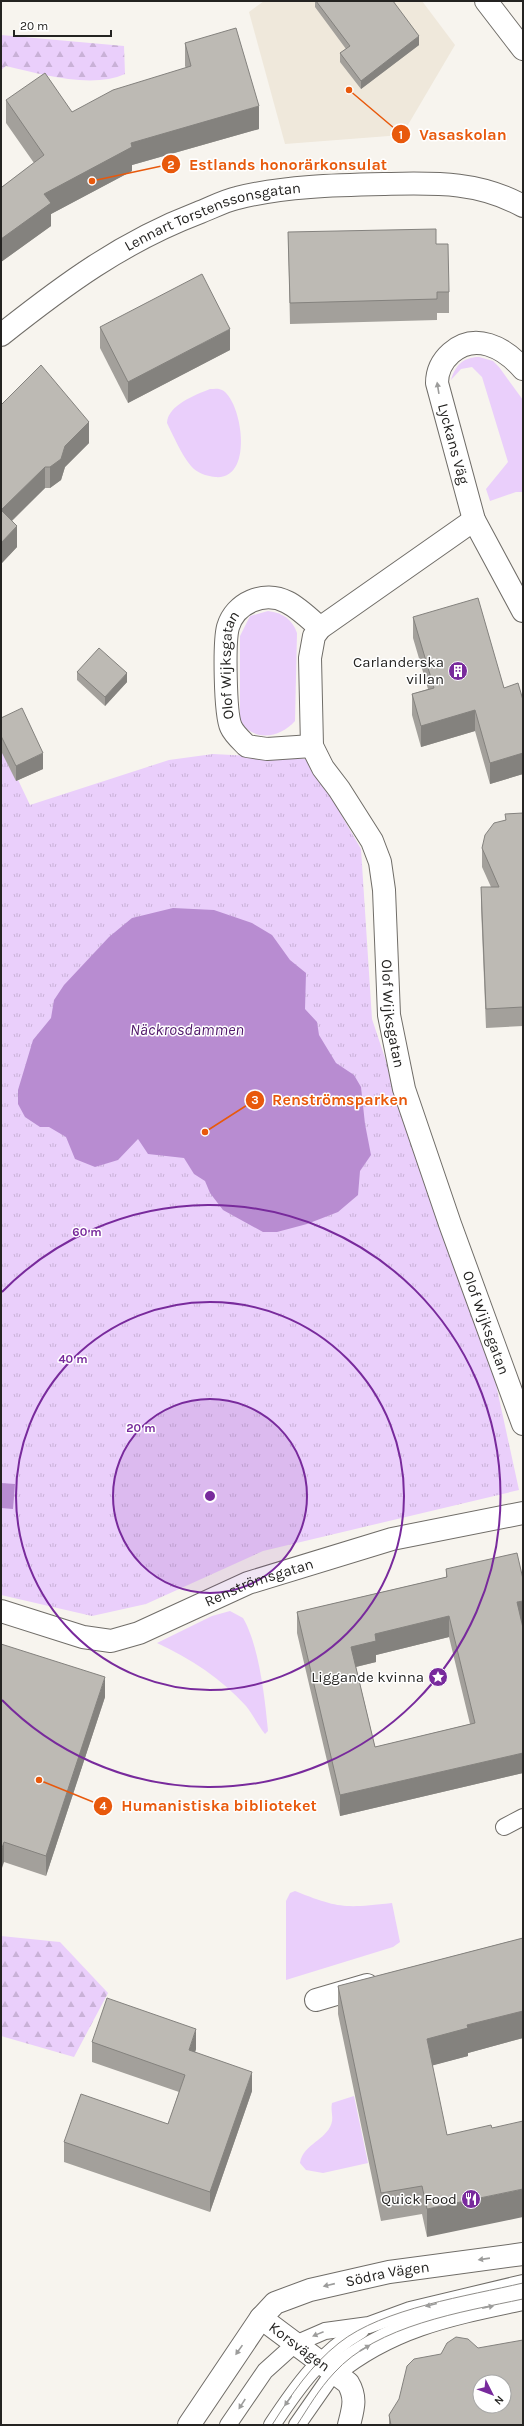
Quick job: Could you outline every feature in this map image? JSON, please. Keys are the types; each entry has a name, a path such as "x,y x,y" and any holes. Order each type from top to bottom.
{"street":[{"path":"486,1 523,49"},
{"name":"Lennart Torstenssonsgatan","path":"1,335 66,283 133,242 163,226 236,198 270,191 368,184 445,183 480,188 510,198 523,206"},
{"name":"Lyckans Väg","path":"523,369 496,348 480,342 464,343 446,357 437,375 438,390 474,520 523,611"},
{"path":"320,628 474,520"},
{"name":"Olof Wijksgatan","path":"312,746 267,749 247,746 231,727 225,679 228,628 243,605 257,598 271,598 286,601 320,628 314,636 310,658 312,746 323,768 339,789 372,841 380,862 384,890 390,1015 404,1089 450,1224 523,1424"},
{"name":"Renströmsgatan","path":"1,1611 83,1638 111,1641 139,1633 248,1583 392,1539 523,1513"},
{"path":"316,2000 383,1980"},
{"name":"Södra Vägen","path":"261,2318 275,2303 310,2290 389,2272 523,2254"},
{"path":"327,2366 357,2353 404,2329 460,2313 523,2299"},
{"name":"Korsvägen","path":"189,2425 261,2318 348,2383 353,2392 354,2405 349,2425"}],"lane":[{"path":"504,1827 523,1817"},
{"path":"297,2425 340,2342 369,2325 410,2310 523,2283"},
{"path":"228,2425 265,2371 295,2344 325,2331 369,2325"},
{"path":"272,2425 299,2386 327,2366"}],"shaded area":[{"path":"264,1 422,1 455,45 402,135 285,144 249,12"}],"green space":[{"path":"1,35 124,46 125,74 112,78 82,80 66,79 6,66 1,70"},
{"path":"473,357 493,361 523,400 523,492 516,492 490,501 486,489 508,462 482,377 472,367 461,369 451,380 460,363"},
{"path":"210,389 220,389 229,397 235,408 241,439 240,454 236,466 228,475 215,477 202,474 191,466 181,451 167,423 172,411 177,406"},
{"path":"268,611 278,613 290,620 297,633 295,721 289,727 275,734 260,735 253,733 240,722 240,636 250,616"},
{"path":"1,744 30,805 169,760 213,754 309,759 361,849 372,1019 447,1244 495,1380 519,1490 263,1551 146,1604 92,1616 1,1595"},
{"path":"230,1611 243,1618 249,1629 257,1657 268,1731 265,1734 246,1706 227,1687 193,1662 157,1643 212,1616"},
{"path":"295,1891 343,1906 363,1906 392,1903 400,1942 393,1947 286,1980 286,1901 290,1893"},
{"path":"1,1936 60,1942 108,1993 74,2057 1,2036"},
{"path":"354,2096 368,2163 323,2173 306,2170 300,2163 302,2157 309,2148 327,2132 330,2127 332,2121 332,2103"}],"water":[{"name":"Näckrosdammen","path":"173,908 214,910 252,923 272,935 290,960 306,973 305,1009 317,1022 319,1035 336,1063 354,1075 361,1087 365,1124 371,1155 360,1171 358,1195 338,1212 307,1224 277,1232 263,1232 223,1210 210,1193 205,1181 194,1174 184,1158 148,1154 138,1139 118,1160 95,1167 75,1159 66,1137 49,1127 40,1127 25,1117 18,1104 18,1090 33,1040 51,1018 54,1000 64,985 109,937 132,918"},
{"path":"1,1483 15,1484 13,1509 1,1508"}],"building":[{"path":"316,1 393,1 419,36 361,81 340,53 350,46"},
{"path":"236,28 259,106 131,143 132,147 44,194 51,203 1,239 1,185 2,187 44,155 6,100 45,73 72,112 113,90 191,66 185,43"},
{"path":"436,229 436,244 448,244 449,292 437,292 437,299 290,303 288,232"},
{"path":"202,274 230,329 128,382 100,327"},
{"path":"41,365 89,422 65,446 61,459 50,467 45,467 1,510 1,405"},
{"path":"1,510 17,526 1,543"},
{"name":"Carlanderska villan","path":"478,598 504,688 518,683 523,700 523,753 490,763 475,710 421,726 412,694 434,688 413,617"},
{"path":"99,648 127,673 105,697 77,672"},
{"path":"22,708 43,753 16,766 1,736 1,718"},
{"path":"523,813 523,1007 486,1009 481,887 499,887 482,848 485,835 494,823 506,820 505,814"},
{"path":"517,1553 523,1579 523,1601 517,1602 523,1628 523,1753 340,1795 297,1612 447,1577 446,1569","holes":["449,1616 475,1723 375,1747 351,1647 376,1641 375,1634"]},
{"path":"1,1644 105,1677 46,1856 4,1842 1,1851"},
{"path":"523,1938 523,2011 467,2025 468,2028 427,2039 447,2135 491,2125 492,2128 523,2121 523,2189 427,2209 422,2186 381,2193 338,1986"},
{"path":"107,1998 196,2029 189,2050 252,2072 210,2192 64,2142 81,2094 168,2124 185,2075 92,2042"},
{"path":"456,2337 468,2339 478,2348 523,2340 523,2425 391,2425 389,2415 399,2399 407,2366 414,2359 441,2354 447,2343"}],"tram line":[{"path":"272,2425 294,2392 319,2361 339,2343 357,2331 402,2312 452,2298 523,2283"},
{"path":"297,2425 319,2392 334,2373 352,2357 373,2343 397,2332 448,2315 523,2299"}],"place":[{"name":"Vasaskolan","path":"349,90"},
{"name":"Estlands honorärkonsulat","path":"92,181"},
{"name":"Carlanderska villan","path":"458,671"},
{"name":"Renströmsparken","path":"205,1132"},
{"name":"Liggande kvinna","path":"438,1677"},
{"name":"Humanistiska biblioteket","path":"39,1780"},
{"name":"Quick Food","path":"471,2199"}]}
